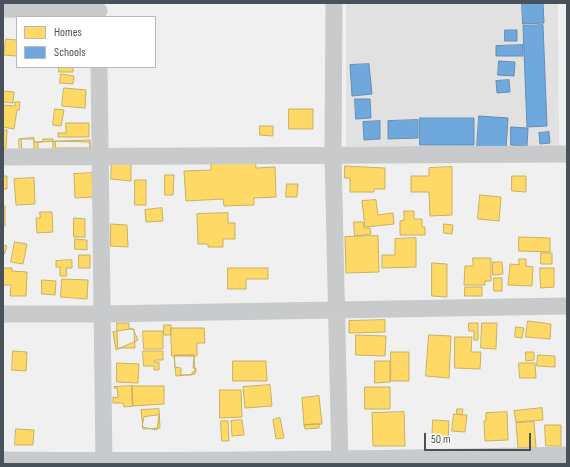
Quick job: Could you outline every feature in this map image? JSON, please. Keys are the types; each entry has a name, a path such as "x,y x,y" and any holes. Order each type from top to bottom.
{"street":[{"path":"334,3 333,155 340,462"},
{"path":"3,9 99,10"},
{"path":"99,68 104,462"},
{"path":"3,157 567,154"},
{"path":"3,314 337,311 567,306"},
{"path":"3,460 104,462 340,462 567,455"}],"shaded area":[{"path":"346,3 558,3 559,149 346,146"}],"building: Homes":[{"path":"6,39 16,40 16,56 4,55"},
{"path":"59,68 73,68 73,72 59,72"},
{"path":"61,74 74,76 73,84 60,83"},
{"path":"64,88 86,90 85,108 62,106"},
{"path":"3,91 14,92 13,103 3,102"},
{"path":"15,102 20,102 14,129 3,127 3,105 15,106"},
{"path":"55,109 64,110 61,126 53,125"},
{"path":"289,109 313,109 313,129 289,129"},
{"path":"66,123 89,123 89,137 58,137 58,133 66,133"},
{"path":"260,126 273,126 273,136 260,135"},
{"path":"3,130 7,130 6,148 3,148"},
{"path":"34,138 34,151 22,151 21,139"},
{"path":"19,139 34,139 34,142 90,140 90,151 20,154"},
{"path":"43,139 53,139 53,151 38,150 38,142 43,142"},
{"path":"56,141 89,142 91,148 56,148"},
{"path":"255,158 256,168 275,167 276,197 254,198 254,205 224,206 223,199 186,201 184,171 211,170 211,160"},
{"path":"112,160 131,162 131,181 111,179"},
{"path":"345,166 385,168 385,189 374,189 374,192 350,192 350,178 345,178"},
{"path":"452,167 452,215 430,216 429,192 411,192 411,176 429,176 429,168"},
{"path":"92,173 93,197 75,198 74,174"},
{"path":"165,175 174,175 173,195 165,195"},
{"path":"3,176 7,176 7,189 3,189"},
{"path":"512,176 526,176 526,192 512,191"},
{"path":"34,178 35,204 16,205 14,179"},
{"path":"135,180 146,180 146,205 135,205"},
{"path":"287,184 298,184 297,197 286,197"},
{"path":"480,195 501,197 499,221 478,219"},
{"path":"376,200 378,215 393,213 394,224 365,227 362,201"},
{"path":"3,206 5,206 5,226 3,226"},
{"path":"162,208 163,221 146,222 145,210"},
{"path":"404,211 414,211 414,219 422,219 422,227 425,227 425,235 400,235 400,221 404,220"},
{"path":"40,212 52,212 53,232 37,233 36,218 40,218"},
{"path":"228,213 228,223 235,223 235,239 223,239 223,247 208,247 208,244 198,244 197,214"},
{"path":"74,218 85,219 85,237 74,237"},
{"path":"354,222 363,222 364,228 370,228 371,234 355,236"},
{"path":"111,224 127,225 128,247 111,246"},
{"path":"444,224 453,225 452,234 444,233"},
{"path":"378,236 379,272 346,273 345,237"},
{"path":"519,237 550,238 550,252 519,251"},
{"path":"416,238 416,267 382,268 382,255 395,255 395,239"},
{"path":"75,239 87,240 87,250 75,249"},
{"path":"15,242 27,244 23,264 11,262"},
{"path":"3,245 7,246 4,255 3,255"},
{"path":"541,253 552,253 552,264 541,264"},
{"path":"79,255 90,255 90,268 79,268"},
{"path":"473,258 491,258 491,281 485,281 485,285 464,285 465,266 473,266"},
{"path":"519,259 526,259 526,266 533,267 532,286 508,285 510,264 519,265"},
{"path":"72,260 72,268 66,268 67,276 60,276 60,267 56,267 56,261"},
{"path":"493,262 502,262 503,274 493,275"},
{"path":"432,263 447,264 447,297 432,296"},
{"path":"3,268 12,268 12,271 27,272 26,296 10,296 11,285 3,285"},
{"path":"228,268 268,268 268,279 246,279 246,289 228,289"},
{"path":"540,268 554,268 554,287 541,288"},
{"path":"494,278 502,278 502,291 494,291"},
{"path":"62,279 88,280 87,299 61,297"},
{"path":"42,280 56,281 55,295 42,294"},
{"path":"465,287 482,287 482,296 465,296"},
{"path":"385,320 385,332 349,333 349,321"},
{"path":"528,321 551,324 550,339 526,337"},
{"path":"117,323 129,323 129,329 134,329 135,348 118,348"},
{"path":"469,323 478,323 478,340 474,340 474,331 469,331"},
{"path":"482,323 497,323 496,349 481,348"},
{"path":"164,325 171,325 171,335 164,335"},
{"path":"516,327 524,328 522,338 515,337"},
{"path":"171,328 204,328 205,343 197,343 197,356 172,356"},
{"path":"133,329 138,340 116,350 113,332"},
{"path":"143,331 163,331 163,349 144,349"},
{"path":"356,335 386,336 385,356 356,355"},
{"path":"429,335 451,336 449,378 426,376"},
{"path":"455,337 472,337 471,352 481,352 480,369 455,368"},
{"path":"13,351 27,352 26,371 12,370"},
{"path":"143,351 163,351 163,360 155,360 154,362 159,362 159,370 154,370 154,366 144,366"},
{"path":"391,352 409,352 409,381 391,381"},
{"path":"526,352 534,352 534,360 526,361"},
{"path":"175,355 194,356 193,368 196,368 196,372 192,372 192,375 181,375 181,368 175,367"},
{"path":"194,355 195,374 176,376 174,356"},
{"path":"538,355 555,356 555,367 537,366"},
{"path":"233,361 266,361 267,381 233,381"},
{"path":"375,361 390,361 390,382 375,383"},
{"path":"117,363 139,364 138,383 117,382"},
{"path":"519,363 535,363 536,378 520,378"},
{"path":"270,385 272,406 245,408 243,387"},
{"path":"132,386 164,386 164,404 133,406"},
{"path":"132,386 133,406 124,407 123,403 113,403 113,397 118,398 117,388 114,387"},
{"path":"365,387 390,387 390,409 365,409"},
{"path":"220,390 241,390 242,417 220,418"},
{"path":"319,396 322,424 304,425 302,398"},
{"path":"542,408 543,420 516,422 514,411"},
{"path":"159,409 160,428 143,429 141,410"},
{"path":"457,409 463,409 462,415 457,414"},
{"path":"404,412 405,446 373,446 372,413"},
{"path":"507,412 508,440 485,441 484,421 486,421 486,413"},
{"path":"454,414 467,415 465,432 452,431"},
{"path":"159,415 157,430 142,427 144,417"},
{"path":"280,418 284,438 276,439 273,420"},
{"path":"242,420 244,435 232,436 231,421"},
{"path":"433,420 449,421 448,444 432,443"},
{"path":"221,421 228,421 229,441 222,441"},
{"path":"534,422 536,447 518,448 516,423"},
{"path":"319,424 319,428 305,429 304,425"},
{"path":"545,425 561,425 561,446 546,446"},
{"path":"16,429 34,430 33,445 15,445"}],"building: Schools":[{"path":"522,3 543,3 544,23 523,24"},
{"path":"543,25 547,126 527,127 523,26"},
{"path":"505,30 517,30 517,41 505,41"},
{"path":"523,45 523,56 496,56 496,46"},
{"path":"499,61 515,62 514,76 498,75"},
{"path":"369,64 372,94 352,96 350,65"},
{"path":"509,80 510,92 497,93 496,81"},
{"path":"355,99 370,99 371,118 356,119"},
{"path":"479,116 508,118 506,149 477,147"},
{"path":"420,118 474,118 474,145 420,145"},
{"path":"418,120 418,138 388,139 388,121"},
{"path":"380,121 380,139 364,140 363,122"},
{"path":"511,127 528,128 527,146 511,145"},
{"path":"549,132 550,143 540,144 539,133"}]}
